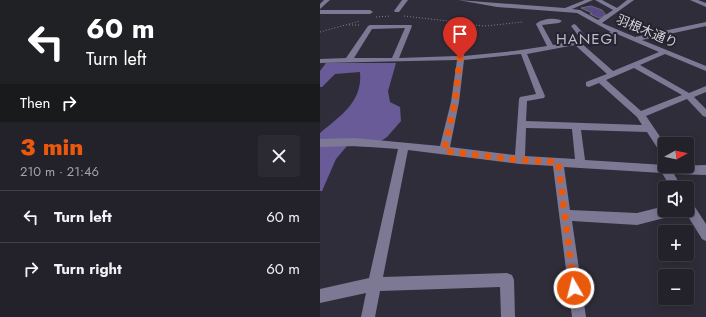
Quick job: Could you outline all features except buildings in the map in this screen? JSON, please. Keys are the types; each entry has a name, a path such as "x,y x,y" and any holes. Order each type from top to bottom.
{"street":[{"path":"320,7 327,0"},
{"path":"396,14 405,0"},
{"name":"羽根木通り","path":"461,0 497,5 548,4 586,14 598,23 706,69"},
{"path":"565,9 590,0"},
{"path":"598,0 617,10"},
{"path":"693,0 705,3"},
{"path":"598,23 629,1"},
{"path":"320,12 372,14"},
{"path":"551,48 539,24 542,22 559,21"},
{"path":"444,151 455,102 464,23"},
{"path":"636,39 706,24"},
{"path":"349,60 370,26 409,26 395,60"},
{"path":"574,26 586,41"},
{"path":"320,61 460,58 499,55 578,44 618,32"},
{"path":"578,44 613,75"},
{"path":"520,160 522,98 541,96 523,52"},
{"path":"589,84 665,52"},
{"path":"634,65 689,96 706,114"},
{"path":"601,80 640,115 658,142"},
{"path":"640,115 706,89"},
{"path":"521,124 649,129"},
{"path":"576,127 581,164"},
{"path":"320,143 356,142 404,146 520,160 658,168"},
{"path":"368,317 404,146"},
{"path":"558,162 578,317"},
{"path":"694,170 706,170"},
{"path":"564,215 636,219 658,214"},
{"path":"694,217 706,235"},
{"path":"320,296 374,284 507,280 508,317"}],"path":[{"path":"372,14 396,14"},
{"path":"402,16 447,20 486,26 522,22"},
{"path":"320,32 360,21"},
{"path":"347,25 370,26"}],"shaded area":[{"path":"326,63 396,63 388,91 390,102 400,107 401,121 387,137 372,147 347,146 336,159 322,191 320,191 320,133 349,107 358,92 360,83 360,72 335,74 322,87 320,87 320,71"}],"district":[{"name":"HANEGI","path":"587,39"}],"route":[{"path":"460,58 455,102 444,151 520,160 558,162 574,288"}]}
